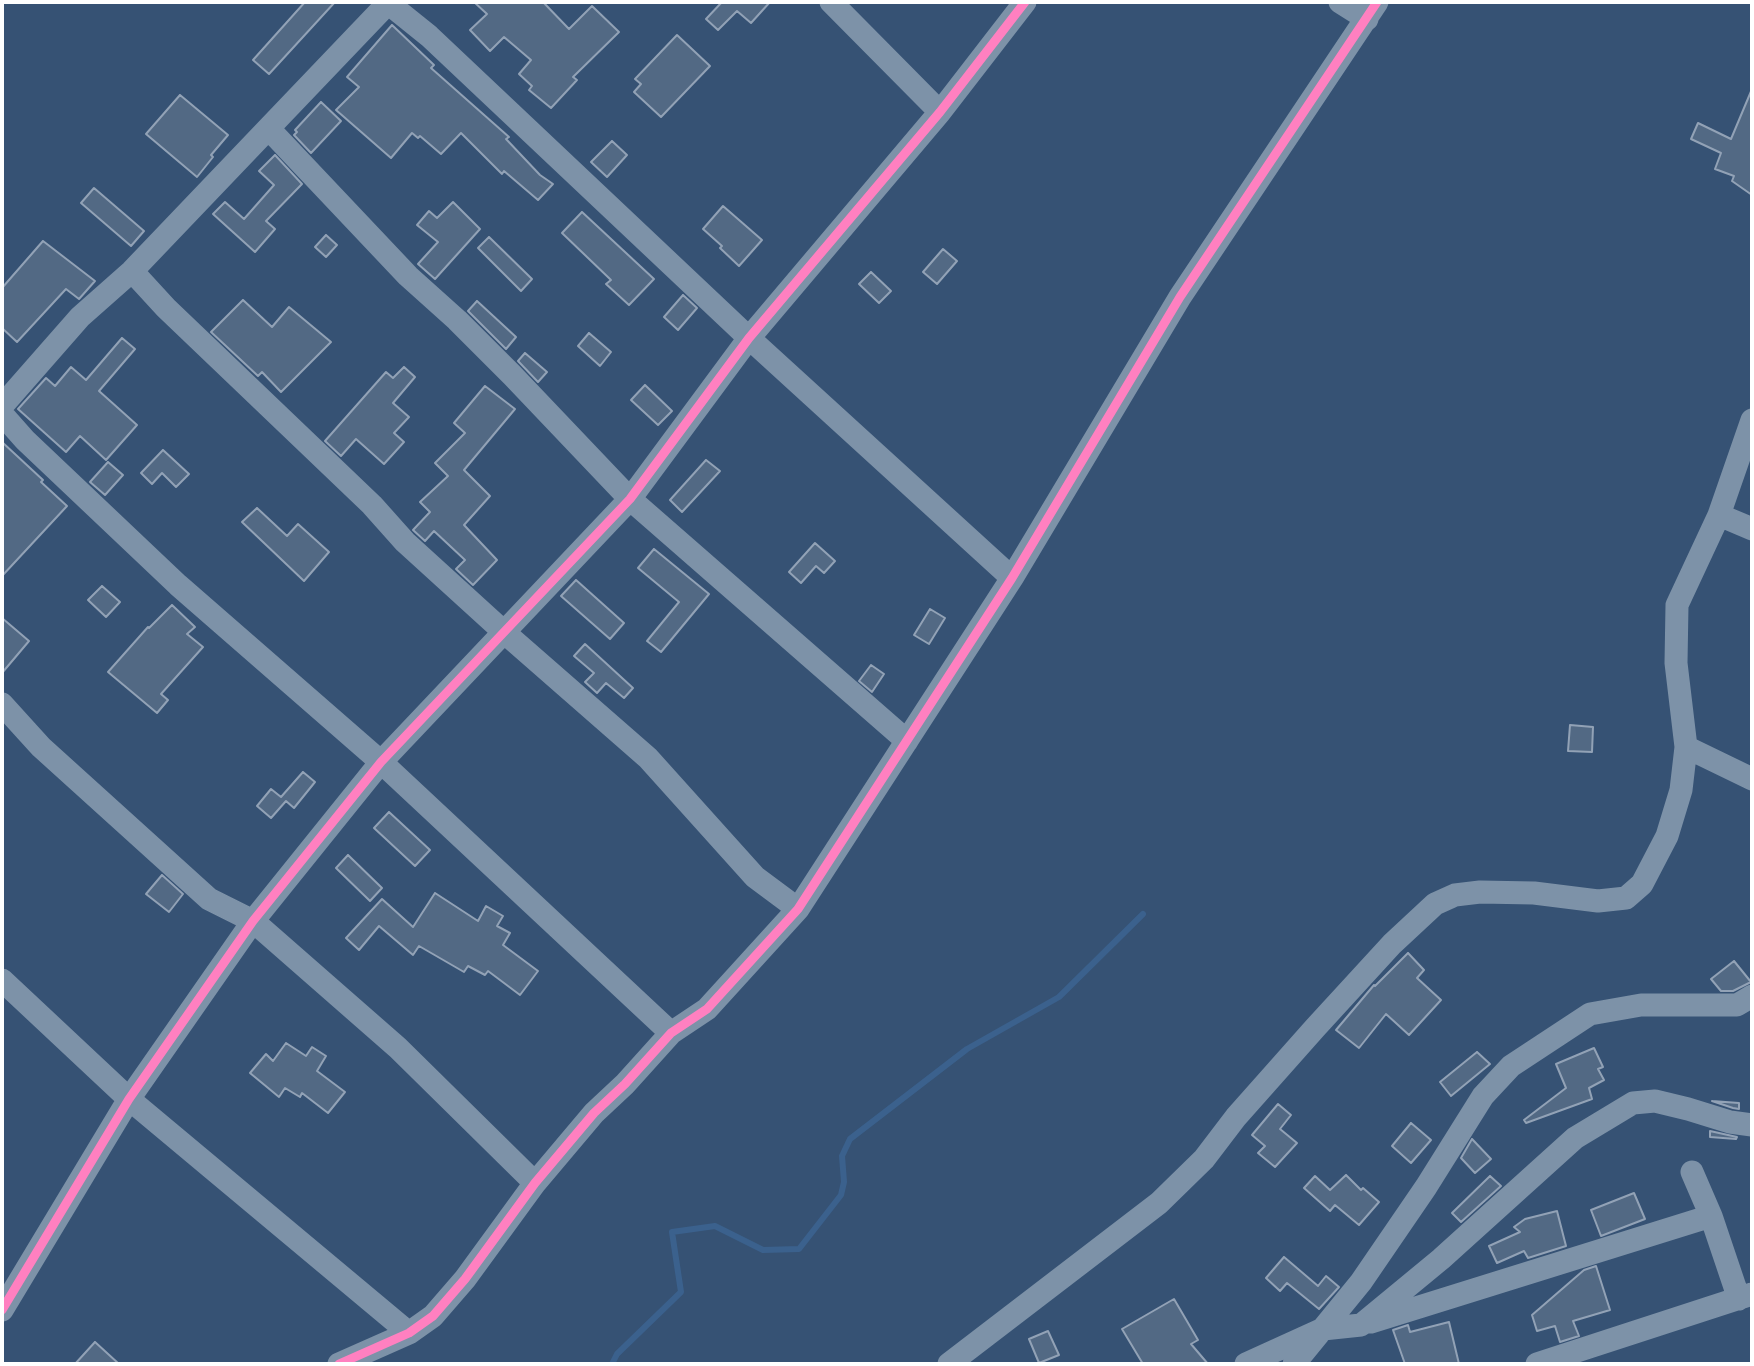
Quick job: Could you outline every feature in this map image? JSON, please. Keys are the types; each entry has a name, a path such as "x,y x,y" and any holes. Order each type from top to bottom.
{"street":[{"path":"2,406 80,317 132,271 389,2 429,36 750,338 1012,578"},
{"path":"831,2 940,112"},
{"path":"2,1310 129,1099 253,921 381,762 630,499 750,338 940,112 1025,2"},
{"path":"339,1364 409,1333 433,1316 465,1279 535,1184 594,1113 625,1084 671,1033 707,1009 798,909 1012,578 1180,297 1372,10 1340,2"},
{"path":"269,129 408,276 512,375 630,499 907,741"},
{"path":"132,271 166,308 372,505 405,542 505,634 648,758 755,877 798,909"},
{"path":"2,414 178,586 381,762 671,1033"},
{"path":"949,1364 1159,1203 1204,1158 1236,1117 1392,944 1435,904 1455,895 1480,891 1534,893 1598,901 1626,898 1642,884 1667,836 1681,790 1686,747 1676,663 1677,605 1719,516 1752,421"},
{"path":"1719,516 1752,529"},
{"path":"2,704 41,747 209,899 253,921 398,1048 535,1184"},
{"path":"1686,747 1752,779"},
{"path":"2,980 129,1099 409,1333"},
{"path":"1294,1364 1376,1261 1483,1096 1511,1066 1590,1014 1641,1004 1737,1005 1752,996"},
{"path":"1362,1325 1575,1138 1633,1103 1655,1101 1730,1122 1752,1125"},
{"path":"1537,1364 1746,1296 1692,1172"},
{"path":"1246,1364 1324,1329 1362,1325 1711,1216"}],"building":[{"path":"305,2 335,2 269,74 253,60"},
{"path":"474,2 543,2 569,29 592,6 619,32 573,77 577,80 551,108 529,90 532,86 519,74 531,60 504,37 490,51 470,30 487,14"},
{"path":"722,2 770,2 751,23 737,11 718,30 706,19"},
{"path":"392,25 434,65 431,68 509,137 506,139 540,175 553,184 538,200 504,171 502,174 461,133 441,154 420,136 418,138 412,133 391,158 336,110 359,87 347,77"},
{"path":"677,35 710,66 661,117 634,92 641,84 635,79"},
{"path":"1752,89 1752,195 1732,181 1734,176 1715,169 1721,153 1691,139 1698,123 1731,139"},
{"path":"180,95 228,135 197,177 146,134"},
{"path":"321,102 341,121 311,153 294,135 297,132 295,130"},
{"path":"612,141 627,155 607,177 591,162"},
{"path":"275,155 302,184 266,221 275,229 255,252 213,214 225,202 244,219 274,185 259,171"},
{"path":"94,188 144,231 131,246 81,203"},
{"path":"453,202 480,229 435,279 418,264 438,242 417,225 429,211 437,218"},
{"path":"723,206 762,240 739,266 703,229"},
{"path":"582,212 654,279 629,305 606,284 611,280 562,233"},
{"path":"326,235 337,245 326,257 315,247"},
{"path":"489,237 532,279 521,291 478,248"},
{"path":"43,241 95,281 79,299 66,289 17,342 2,328 2,288"},
{"path":"943,249 957,261 937,284 923,272"},
{"path":"871,272 891,291 879,303 859,284"},
{"path":"683,295 697,308 678,330 664,317"},
{"path":"243,300 272,327 289,307 331,342 281,392 262,372 258,376 211,332"},
{"path":"477,301 516,337 506,349 468,311"},
{"path":"589,333 611,352 600,366 578,346"},
{"path":"122,338 135,349 99,391 137,425 106,460 80,436 66,452 18,409 46,378 55,386 71,367 86,380"},
{"path":"525,353 547,372 538,382 518,361"},
{"path":"404,367 415,377 393,403 409,417 394,433 404,442 384,464 356,439 341,456 325,441 386,372 393,378"},
{"path":"645,385 672,411 658,425 631,400"},
{"path":"485,386 515,409 464,470 490,496 464,525 497,560 473,585 456,569 465,560 434,531 425,541 413,530 430,512 420,502 448,476 435,463 465,433 454,423"},
{"path":"2,442 67,506 2,576"},
{"path":"163,450 189,474 176,487 162,473 152,484 141,473"},
{"path":"706,460 720,471 682,512 670,500"},
{"path":"108,462 123,475 105,495 90,482"},
{"path":"257,508 287,536 298,524 329,552 304,581 242,522"},
{"path":"815,543 835,561 824,573 816,566 801,583 789,572"},
{"path":"654,549 709,594 661,652 647,641 679,602 638,568"},
{"path":"576,580 624,623 610,639 561,596"},
{"path":"102,586 120,602 106,617 88,600"},
{"path":"172,605 195,627 187,634 203,647 161,694 168,700 157,713 108,672 148,627"},
{"path":"930,609 945,618 929,644 914,635"},
{"path":"2,618 29,641 2,673"},
{"path":"585,644 633,688 624,698 606,683 597,693 585,682 594,673 574,656"},
{"path":"871,665 884,674 872,692 859,681"},
{"path":"1570,725 1593,727 1592,752 1568,751"},
{"path":"303,772 315,782 294,808 286,801 271,818 257,806 271,789 281,797"},
{"path":"389,812 430,850 415,866 374,828"},
{"path":"348,855 382,888 370,901 336,868"},
{"path":"162,875 183,894 169,912 146,894"},
{"path":"435,893 478,921 486,906 503,916 497,926 510,933 503,945 538,971 520,995 488,971 485,975 468,966 464,972 419,946 413,955 379,926 359,950 346,938 382,899 413,927"},
{"path":"1408,953 1424,970 1417,978 1441,1000 1409,1035 1386,1014 1359,1048 1336,1030 1374,985"},
{"path":"1734,961 1751,982 1733,991 1721,991 1711,979"},
{"path":"286,1043 306,1056 312,1047 326,1056 317,1071 345,1092 328,1113 302,1093 300,1097 285,1088 279,1097 250,1073 266,1054 273,1061"},
{"path":"1594,1048 1603,1067 1598,1069 1604,1080 1589,1088 1592,1099 1526,1123 1524,1120 1566,1088 1556,1064"},
{"path":"1477,1052 1490,1064 1451,1096 1440,1082"},
{"path":"1712,1101 1739,1103 1739,1109 1733,1108"},
{"path":"1278,1104 1291,1115 1280,1129 1297,1143 1275,1167 1258,1153 1265,1146 1252,1135"},
{"path":"1411,1123 1431,1140 1411,1163 1392,1146"},
{"path":"1710,1131 1737,1137 1710,1137"},
{"path":"1472,1139 1491,1159 1475,1173 1461,1158"},
{"path":"1346,1175 1361,1190 1363,1188 1379,1202 1359,1225 1335,1205 1330,1211 1304,1188 1315,1176 1330,1190"},
{"path":"1490,1176 1501,1186 1461,1222 1452,1213"},
{"path":"1634,1193 1645,1219 1601,1236 1591,1210"},
{"path":"1557,1211 1566,1246 1528,1258 1524,1251 1497,1263 1489,1246 1520,1232 1514,1227 1525,1219"},
{"path":"1284,1257 1318,1286 1326,1276 1339,1287 1319,1309 1287,1283 1280,1291 1266,1278"},
{"path":"1596,1266 1610,1310 1573,1321 1579,1336 1560,1342 1555,1326 1537,1331 1532,1315 1584,1270"},
{"path":"1174,1299 1198,1340 1191,1344 1208,1364 1143,1364 1122,1329"},
{"path":"1449,1322 1459,1364 1405,1364 1393,1330 1408,1325 1410,1332"},
{"path":"1048,1331 1059,1355 1039,1363 1029,1339"},
{"path":"95,1342 119,1364 75,1364"}],"waterway":[{"path":"612,1364 617,1354 681,1292 672,1232 715,1226 763,1250 799,1249 841,1195 844,1182 842,1156 850,1139 967,1049 1059,997 1143,914"}],"cycle path":[{"path":"2,1310 129,1099 253,921 381,762 630,499 749,338 940,112 1025,2"},
{"path":"339,1364 409,1333 433,1316 465,1279 535,1183 594,1113 625,1084 671,1033 707,1009 798,909 1012,578 1180,297 1377,2"}]}
